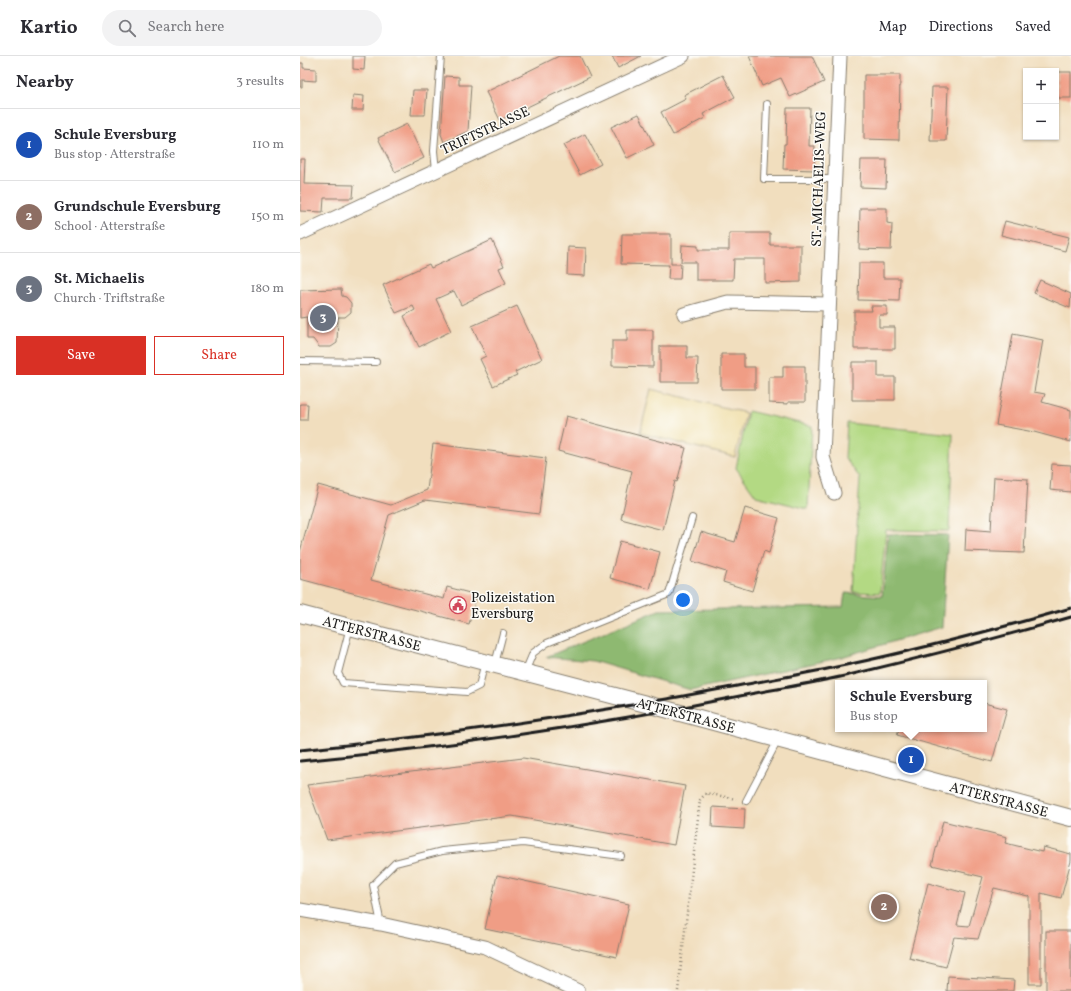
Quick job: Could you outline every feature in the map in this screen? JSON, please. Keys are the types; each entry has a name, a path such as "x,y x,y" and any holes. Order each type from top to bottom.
{"street":[{"name":"TRIFTSTRASSE","path":"300,234 684,56"},
{"name":"ST.-MICHAELIS-WEG","path":"834,493 823,457 840,56"},
{"path":"684,314 728,302 829,304"},
{"name":"ATTERSTRASSE","path":"300,614 524,672 1071,818"},
{"path":"300,910 381,924 486,947 578,991"}],"lane":[{"path":"436,171 434,151 441,56"},
{"path":"767,104 764,179 834,179"},
{"path":"300,361 376,362"},
{"path":"524,672 533,653 547,643 669,594 692,518"},
{"path":"350,627 338,674 343,683 467,692 479,686 504,633"},
{"path":"746,801 778,740"},
{"path":"381,924 373,885 395,863 442,851 523,843 621,856"}],"path":[{"path":"678,991 700,800 706,793 746,801"}],"green space":[{"path":"748,411 812,426 808,509 756,496 736,468"},
{"path":"847,423 953,434 949,531 886,530 880,593 853,592 860,478 845,458"},
{"path":"888,534 948,535 942,627 838,658 691,690 593,661 546,657 659,610 843,607 845,593 882,596"}],"sand":[{"path":"651,389 746,413 735,457 640,433"}],"building":[{"path":"353,56 365,56 364,70 353,69"},
{"path":"559,56 580,56 590,77 500,120 486,92"},
{"path":"612,56 641,56 618,68"},
{"path":"749,56 812,56 824,82 790,97 781,78 762,86"},
{"path":"300,63 303,63 303,68 316,69 316,81 302,80 302,87 300,87"},
{"path":"1059,72 1071,72 1071,98 1059,98"},
{"path":"723,75 735,97 703,114 705,118 673,135 661,112 686,99 684,95"},
{"path":"864,75 900,75 899,140 864,139"},
{"path":"445,76 459,77 459,85 471,85 468,131 444,142 441,134"},
{"path":"932,87 948,87 946,141 930,141"},
{"path":"413,90 427,90 425,115 411,115"},
{"path":"353,95 364,96 363,110 352,110"},
{"path":"787,108 810,108 809,146 815,146 814,170 783,169 784,144 786,144"},
{"path":"639,114 654,145 627,158 611,127"},
{"path":"407,124 424,158 395,172 378,138"},
{"path":"585,134 601,164 580,175 564,145"},
{"path":"300,159 305,159 304,184 354,185 353,198 324,198 323,212 300,211"},
{"path":"861,160 887,160 886,188 860,187"},
{"path":"860,208 887,208 887,223 892,224 891,250 859,249"},
{"path":"1005,221 1069,237 1065,251 1001,235"},
{"path":"729,233 770,233 770,245 801,245 801,282 765,283 765,259 734,259 733,280 696,280 696,262 681,262 682,245 698,246 698,250 729,250"},
{"path":"622,234 671,234 671,264 681,264 680,279 668,279 669,265 621,264"},
{"path":"492,240 504,266 499,268 506,283 461,305 454,291 436,299 451,331 419,347 404,316 415,310 413,306 396,313 383,285 429,264 431,268"},
{"path":"568,247 586,248 585,276 567,275"},
{"path":"859,263 883,263 883,278 900,278 899,301 858,300"},
{"path":"1040,280 1071,294 1070,308 1034,293"},
{"path":"341,289 342,296 346,297 351,303 351,312 345,317 338,317 337,343 331,347 319,347 313,339 307,339 307,317 300,318 300,290"},
{"path":"517,306 542,359 515,372 517,375 493,386 480,359 486,356 472,326"},
{"path":"871,306 887,306 887,315 879,315 879,327 895,327 895,349 854,349 854,311 872,311"},
{"path":"627,330 653,330 653,367 612,366 612,341 627,341"},
{"path":"1013,334 1043,340 1034,392 1045,394 1042,402 1071,410 1071,442 1034,432 996,425"},
{"path":"660,346 687,346 687,358 698,358 697,382 660,382"},
{"path":"721,354 744,354 744,367 755,367 755,389 721,389"},
{"path":"852,362 878,362 878,377 895,377 895,400 852,400"},
{"path":"783,366 805,366 805,402 788,402 788,404 769,403 769,377 783,377"},
{"path":"300,404 308,404 307,420 300,420"},
{"path":"566,416 686,448 677,482 675,481 663,530 621,519 632,471 558,451"},
{"path":"433,444 546,458 539,514 425,500 389,515 371,580 444,599 447,587 477,595 469,624 300,579 300,552 318,485 391,505 427,490"},
{"path":"1052,464 1071,465 1071,492 1050,490"},
{"path":"994,477 1028,479 1024,553 965,551 966,529 991,531"},
{"path":"745,508 779,518 769,553 764,551 752,591 723,582 726,572 692,561 701,532 735,542"},
{"path":"620,541 660,552 650,589 610,578"},
{"path":"987,704 1007,709 992,762 897,735 898,732 987,732"},
{"path":"523,758 685,786 674,845 512,816 327,840 307,785"},
{"path":"713,807 745,809 744,829 712,827"},
{"path":"943,821 1007,837 1005,843 1042,852 1043,847 1071,854 1071,861 1061,898 1041,893 1041,984 1029,984 1029,895 994,888 978,939 954,937 946,967 909,958 928,883 965,893 957,925 969,926 983,877 932,865"},
{"path":"497,875 629,904 617,957 485,929"},
{"path":"1046,931 1071,931 1071,991 1046,991"},
{"path":"948,976 1014,980 1013,991 947,991"}],"railway":[{"path":"300,750 465,731 574,715 819,671 959,638 1071,608"},
{"path":"300,761 468,742 690,706 849,675 961,647 1071,617"}],"place":[{"name":"St. Michaelis","path":"323,318"},
{"name":"Polizeistation Eversburg","path":"458,605"},
{"name":"Schule Eversburg","path":"911,760"},
{"name":"Grundschule Eversburg","path":"884,907"}]}
